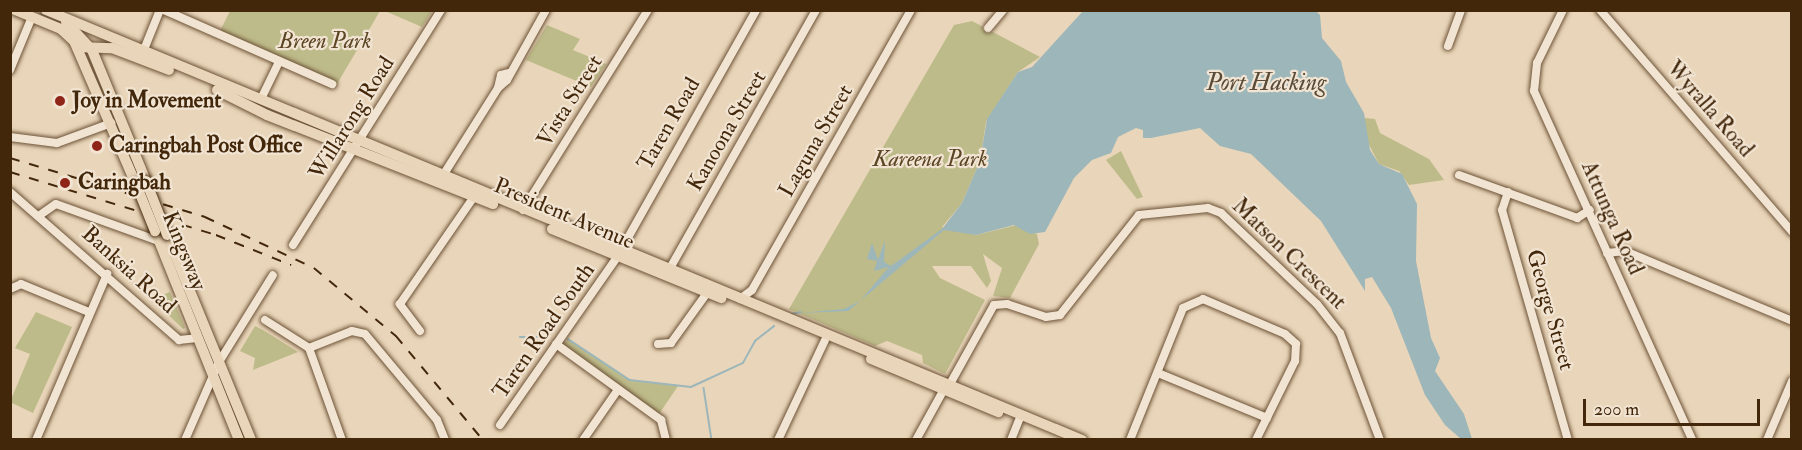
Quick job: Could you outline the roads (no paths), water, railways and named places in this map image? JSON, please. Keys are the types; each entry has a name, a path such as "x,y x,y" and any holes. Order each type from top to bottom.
{"main road":[{"name":"Kingsway","path":"15,10 34,14 86,46"},
{"name":"Kingsway","path":"45,10 86,46 141,183 197,338 239,440"},
{"name":"President Avenue","path":"45,10 111,38 141,56 286,121 356,145"},
{"path":"86,46 111,38"},
{"name":"President Avenue","path":"86,46 112,48 141,56 261,99 356,145 440,180 1082,440"},
{"path":"261,99 286,121"},
{"name":"President Avenue","path":"476,194 524,210 619,253 669,270 709,290 756,305 826,337"},
{"name":"Kingsway","path":"160,236 219,362 250,440"},
{"name":"President Avenue","path":"947,387 1067,440"}],"street":[{"name":"Willarong Road","path":"293,245 441,10"},
{"path":"440,180 546,10"},
{"name":"Vista Street","path":"524,210 648,10"},
{"name":"Taren Road","path":"619,253 756,10"},
{"name":"Kanoona Street","path":"669,270 816,10"},
{"name":"Laguna Street","path":"740,299 752,290 911,10"},
{"path":"988,28 1003,10"},
{"path":"1448,46 1461,10"},
{"name":"Attunga Road","path":"1563,10 1537,63 1534,91 1590,210 1607,253 1692,440"},
{"name":"Wyralla Road","path":"1600,10 1791,232"},
{"path":"141,56 159,11 332,84"},
{"path":"10,70 34,14"},
{"path":"261,99 279,62"},
{"path":"10,138 57,143 116,121"},
{"path":"1459,175 1577,218 1590,210"},
{"name":"Banksia Road","path":"10,192 40,215 181,341 197,338"},
{"name":"George Street","path":"1508,192 1502,210 1568,440"},
{"path":"420,331 400,304 476,194"},
{"path":"40,215 56,204 160,236"},
{"name":"Matson Crescent","path":"947,387 994,305 1007,304 1046,317 1060,315 1139,215 1208,208 1221,213 1317,304 1341,333 1380,440"},
{"path":"1607,253 1625,251 1791,321"},
{"name":"Taren Road South","path":"500,425 619,253"},
{"path":"36,440 107,274"},
{"path":"185,440 212,374 273,275"},
{"path":"10,289 21,284 89,312"},
{"path":"658,344 671,343 709,290"},
{"path":"752,290 756,305"},
{"path":"1130,440 1181,311 1193,300 1208,300 1293,339 1296,361 1256,440"},
{"path":"265,320 309,348 342,440"},
{"path":"309,348 352,331 365,334 437,420 445,440"},
{"path":"778,440 826,337"},
{"path":"556,344 617,391 661,420 666,440"},
{"path":"1158,373 1267,418"},
{"path":"1767,440 1791,381"},
{"path":"916,440 947,387"},
{"path":"583,440 617,391"},
{"path":"1011,440 1019,420"}],"water":[{"name":"Port Hacking","path":"1315,10 1320,15 1322,38 1341,61 1346,82 1364,113 1370,150 1379,164 1402,174 1417,204 1416,261 1431,338 1440,358 1435,371 1464,414 1472,439 1461,439 1445,425 1425,395 1391,308 1372,277 1365,279 1365,291 1321,221 1251,154 1220,146 1200,128 1143,138 1143,130 1136,128 1118,137 1111,153 1092,160 1074,178 1045,232 1030,234 1014,225 976,235 944,230 860,301 889,267 874,271 877,261 867,259 872,243 878,260 885,240 884,262 891,266 942,229 962,203 980,161 987,119 1018,72 1032,67 1083,11"},
{"path":"860,301 848,311 800,313 844,309"}],"waterway":[{"path":"791,314 801,312"},
{"path":"568,339 630,380 691,387 743,363 755,341 774,326"},
{"path":"520,337 544,337"},
{"path":"704,388 712,440"}],"railway":[{"path":"10,158 205,217 314,268 396,336 483,440"},
{"path":"10,172 216,235 291,265"}],"place":[{"name":"Joy in Movement","path":"60,101"},
{"name":"Caringbah Post Office","path":"97,146"},
{"name":"Caringbah","path":"65,183"}],"park label":[{"name":"Breen Park","path":"325,42"},
{"name":"Kareena Park","path":"930,160"}]}
